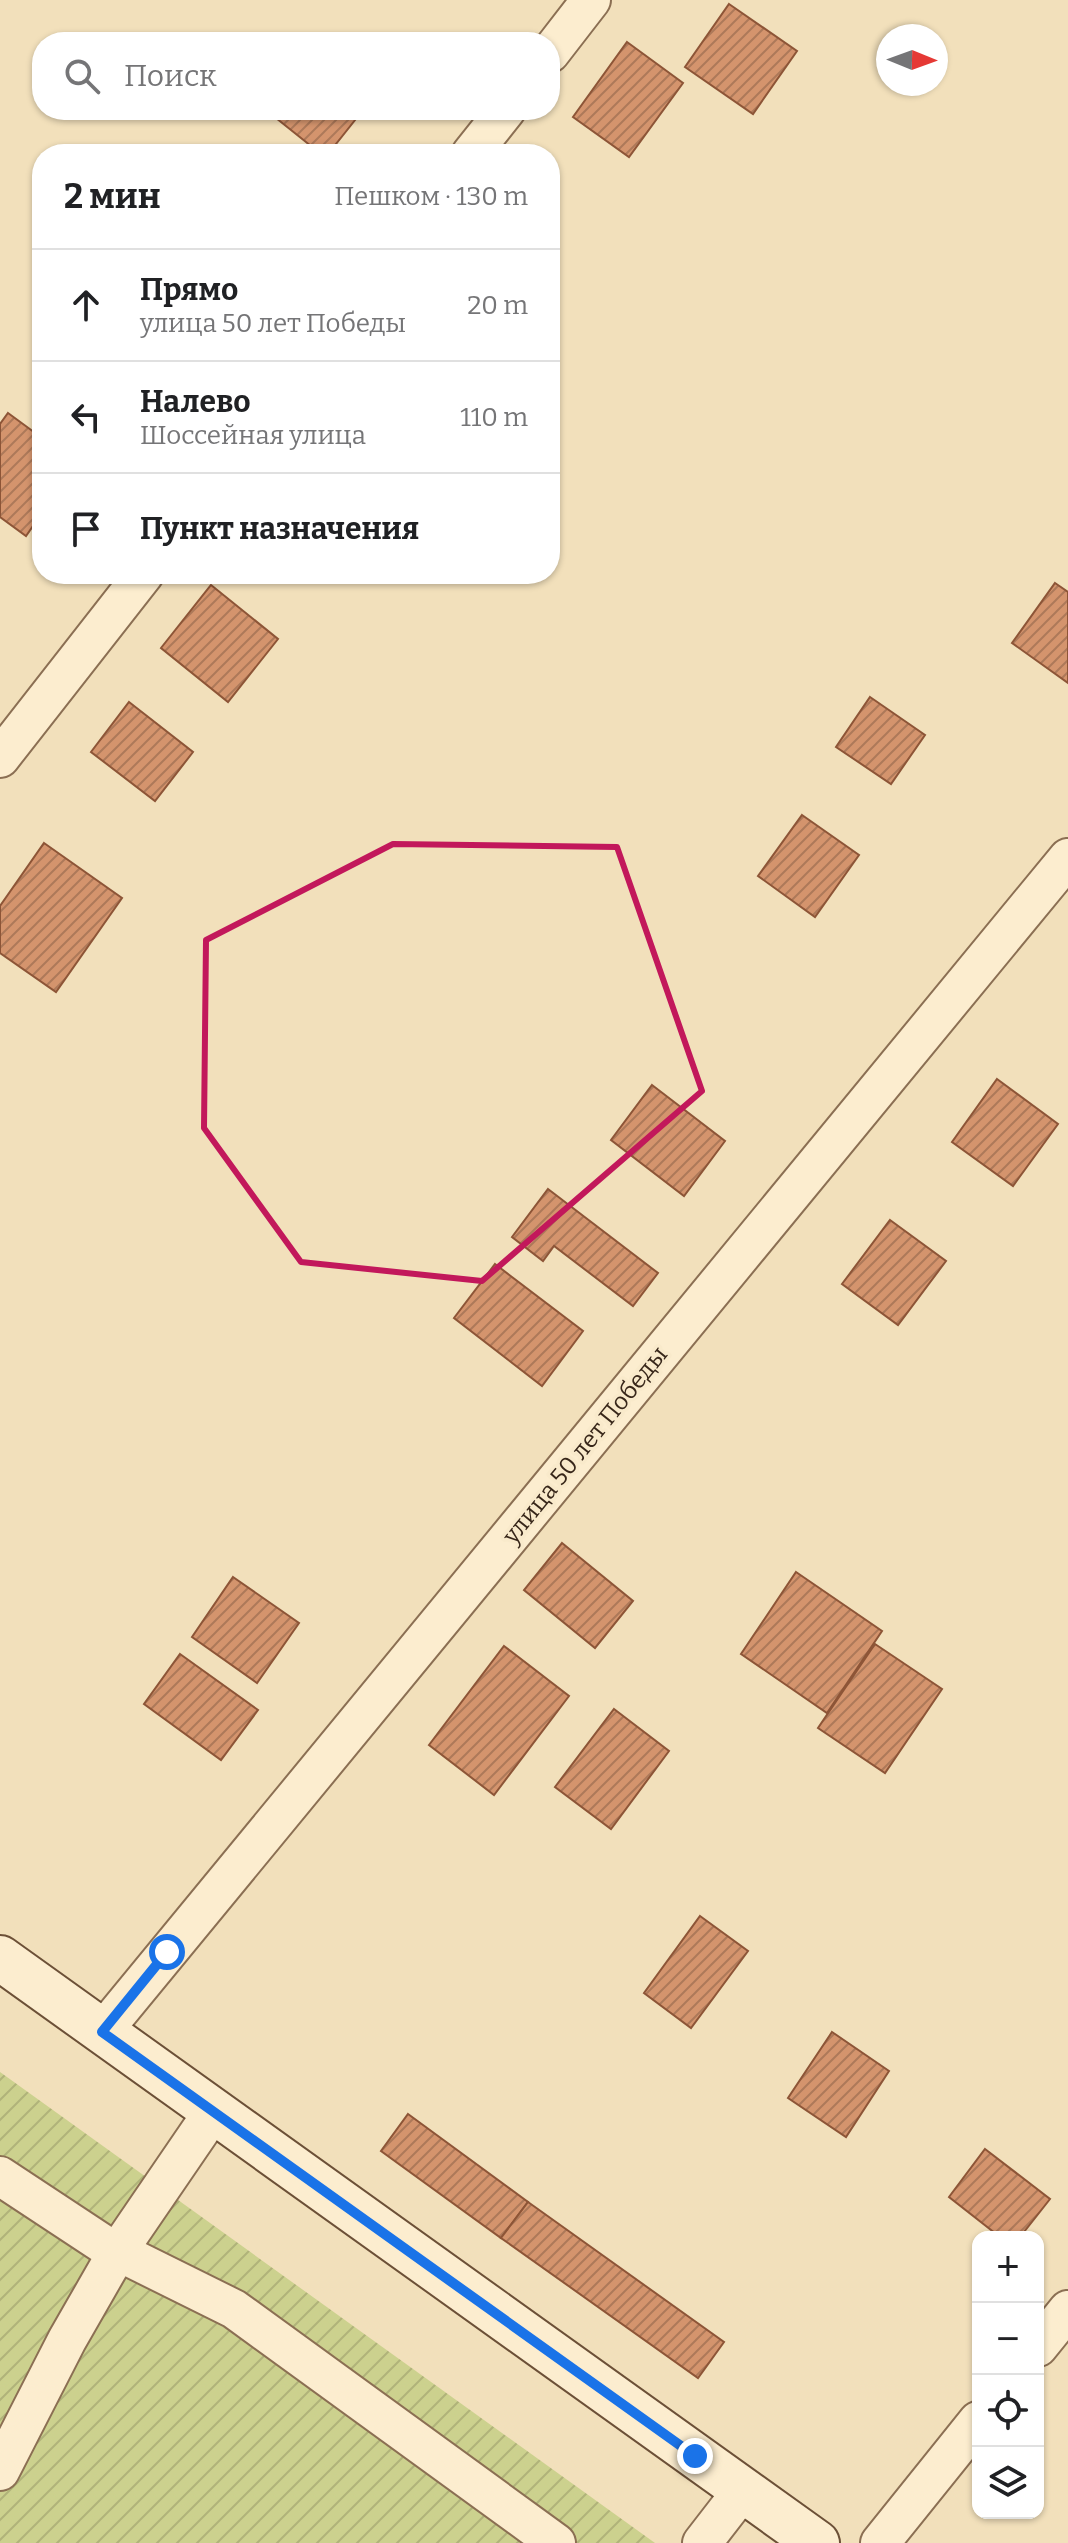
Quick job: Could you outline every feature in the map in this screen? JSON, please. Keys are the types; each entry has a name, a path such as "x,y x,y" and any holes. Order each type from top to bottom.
{"main road":[{"path":"0,1958 817,2543"}],"street":[{"path":"560,40 591,0"},
{"path":"479,144 498,120"},
{"path":"0,758 136,584"},
{"name":"улица 50 лет Победы","path":"102,2032 1068,858"},
{"path":"0,2471 67,2340 118,2251 213,2112"},
{"path":"0,2176 118,2251 234,2309 556,2543"},
{"path":"1044,2340 1068,2310"},
{"path":"880,2543 972,2428"},
{"path":"702,2543 743,2490"}],"highlighted area":[{"path":"393,844 617,847 702,1091 482,1281 301,1262 204,1128 206,940"}],"green space":[{"path":"0,2072 655,2543 0,2543"}],"building":[{"path":"729,4 797,51 753,114 685,67"},
{"path":"627,42 683,83 629,157 573,117"},
{"path":"278,120 355,120 336,144 308,144"},
{"path":"8,413 32,431 32,527 26,536 0,517 0,424"},
{"path":"1055,583 1068,592 1068,683 1012,643"},
{"path":"211,585 278,639 228,702 161,648"},
{"path":"870,697 925,735 891,784 836,747"},
{"path":"129,702 193,752 155,801 91,752"},
{"path":"802,815 859,855 815,917 758,876"},
{"path":"44,843 122,898 56,992 0,953 0,906"},
{"path":"997,1079 1058,1124 1013,1186 952,1142"},
{"path":"652,1085 725,1141 684,1196 611,1140"},
{"path":"548,1189 658,1273 633,1306 554,1246 543,1261 512,1237"},
{"path":"890,1220 946,1261 898,1325 842,1284"},
{"path":"495,1264 583,1331 542,1386 454,1318"},
{"path":"562,1543 633,1601 595,1648 524,1590"},
{"path":"796,1572 882,1631 827,1713 741,1654"},
{"path":"233,1577 299,1623 257,1683 192,1637"},
{"path":"875,1644 942,1689 885,1773 818,1728"},
{"path":"504,1646 569,1696 494,1795 429,1745"},
{"path":"180,1654 258,1710 221,1760 144,1704"},
{"path":"614,1709 669,1751 611,1829 555,1787"},
{"path":"700,1916 748,1951 691,2028 644,1993"},
{"path":"832,2032 889,2071 846,2137 788,2098"},
{"path":"408,2114 528,2202 501,2238 381,2151"},
{"path":"985,2149 1050,2199 1025,2231 992,2231 949,2197"},
{"path":"528,2202 724,2342 698,2378 501,2238"}],"route":[{"path":"167,1952 102,2032 695,2456"}]}
